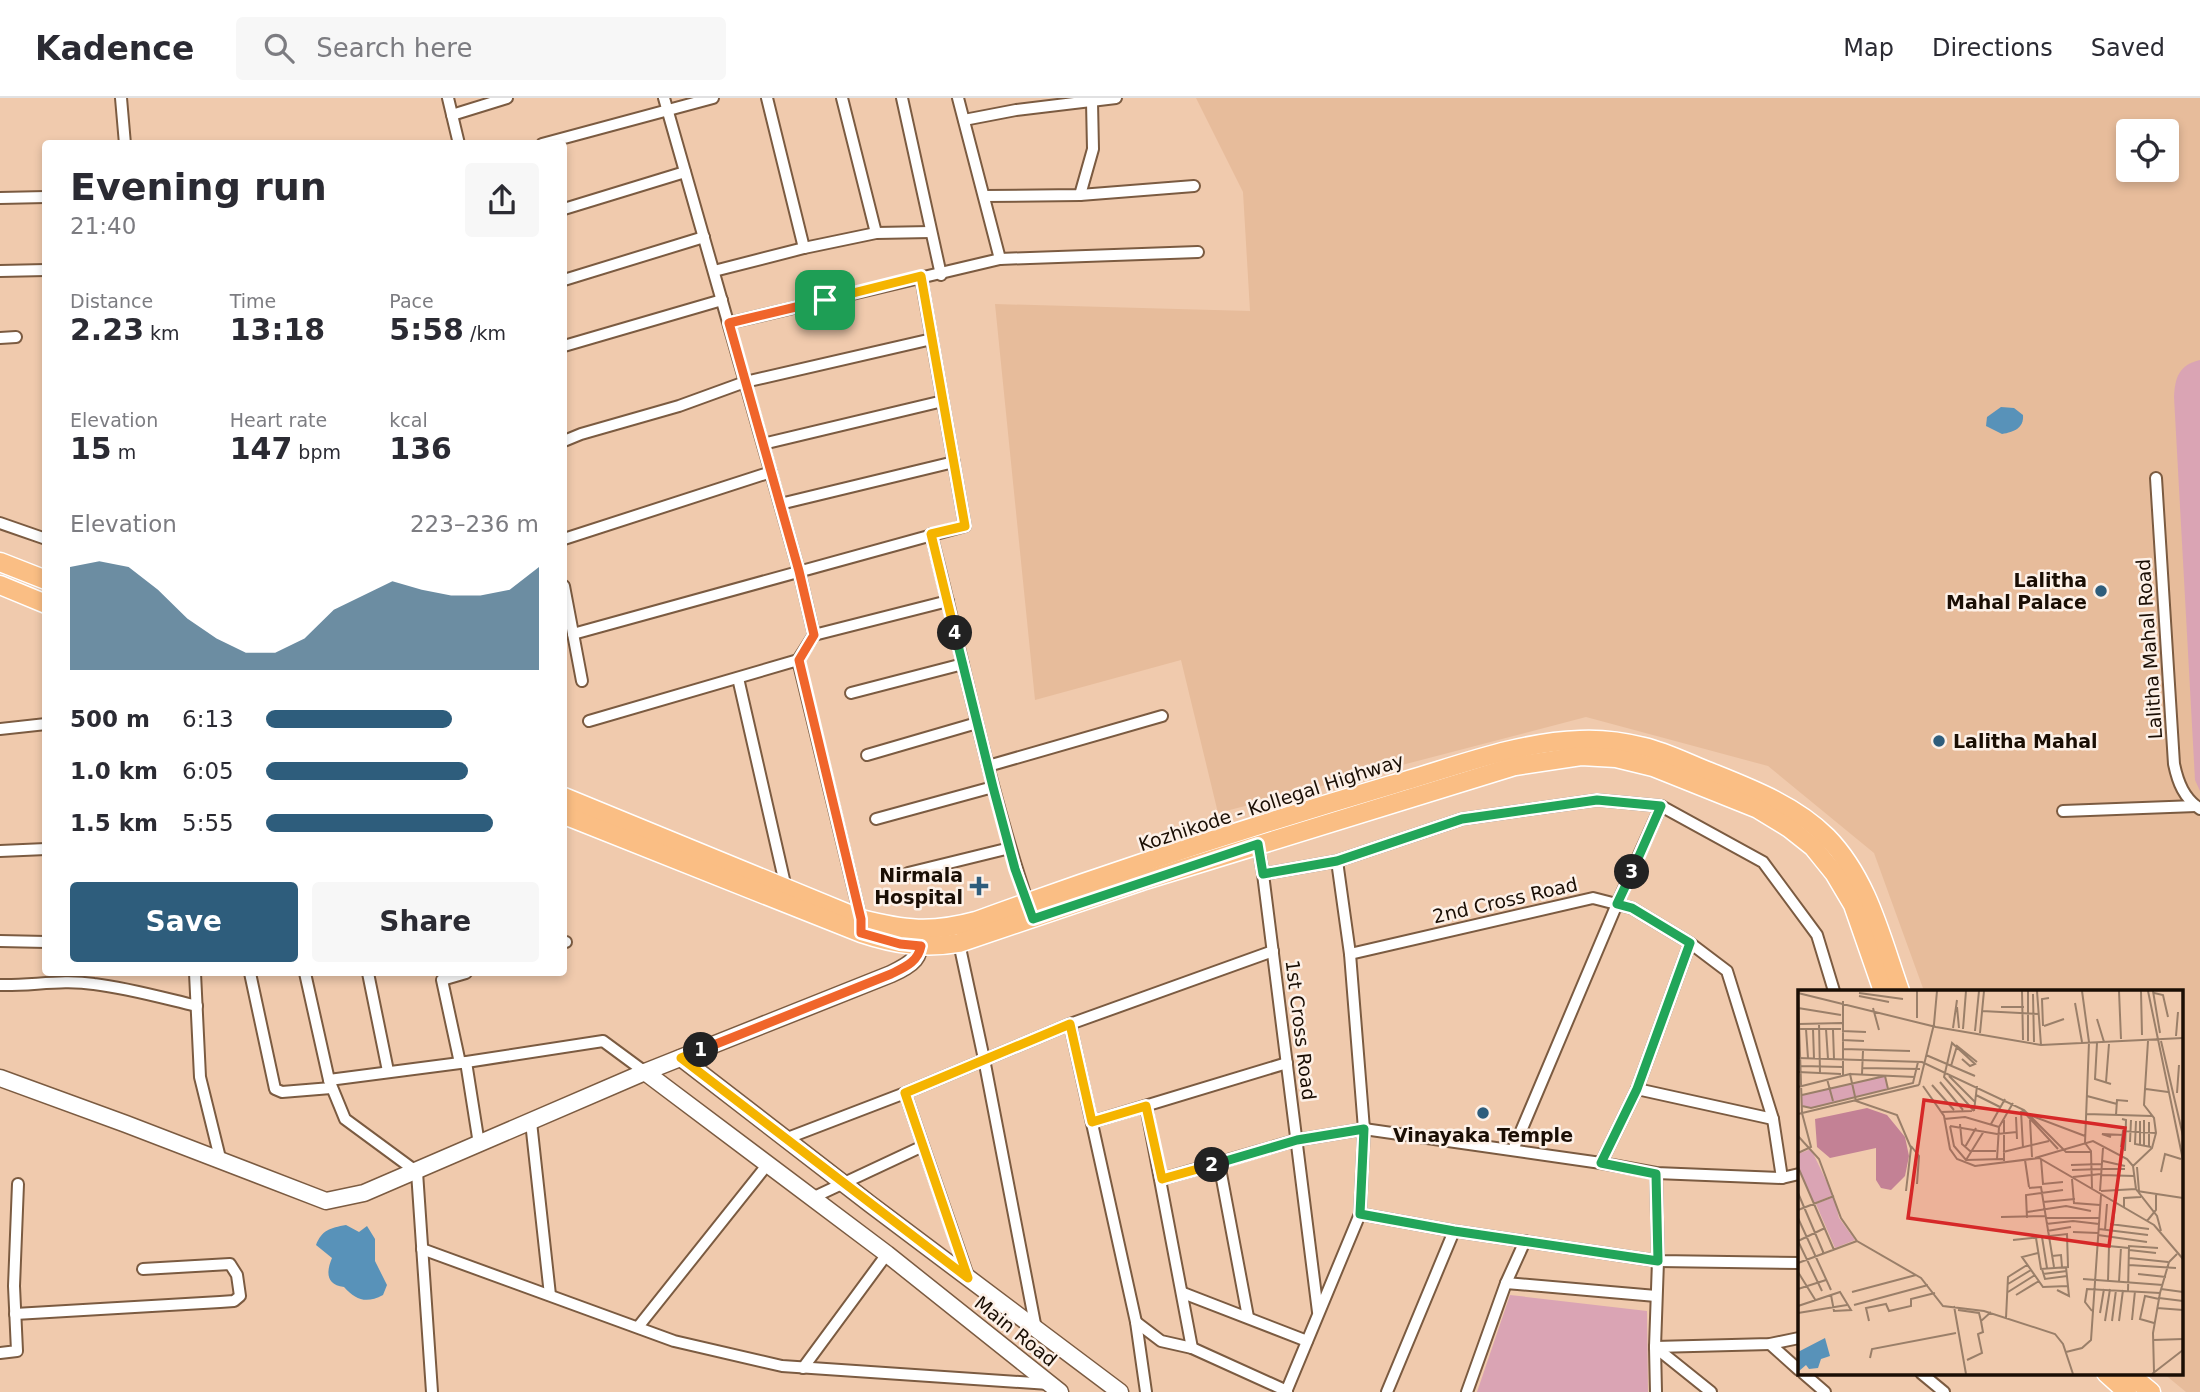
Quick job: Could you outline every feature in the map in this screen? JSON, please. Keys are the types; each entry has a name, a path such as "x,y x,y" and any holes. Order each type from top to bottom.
{"main road":[{"path":"0,562 42,578"},
{"path":"0,585 42,602"},
{"name":"Kozhikode - Kollegal Highway","path":"922,938 937,947 959,943 1030,911 1300,812 1496,755 1546,743 1581,740 1657,751 1749,788 1799,815 1826,836 1853,868 1865,891 1900,990"},
{"name":"Kozhikode - Kollegal Highway","path":"567,798 786,888 900,944 938,930 1030,911 1515,766 1581,756 1616,758 1641,764 1758,809 1789,828 1813,848 1834,873 1853,905 1883,990"},
{"name":"Kozhikode - Kollegal Highway","path":"567,816 861,926"},
{"path":"2107,1374 2127,1392"},
{"path":"2129,1374 2151,1392"}],"street":[{"path":"121,98 125,140"},
{"path":"448,98 458,140"},
{"path":"452,115 507,98"},
{"path":"554,140 666,103 713,98"},
{"path":"767,98 804,248"},
{"path":"842,98 876,233"},
{"path":"902,98 941,275"},
{"path":"958,98 1000,259"},
{"path":"964,120 1016,110 1116,98"},
{"path":"589,721 799,660 814,635 799,571 666,103"},
{"path":"1080,195 1093,149 1091,103"},
{"path":"567,208 685,172"},
{"path":"984,196 1080,195 1194,187"},
{"path":"0,198 42,197"},
{"path":"713,271 876,233 931,232"},
{"path":"567,279 704,237"},
{"path":"729,323 1000,259 1198,252"},
{"path":"0,271 42,270"},
{"path":"573,634 965,526 921,276"},
{"path":"567,345 722,300"},
{"path":"0,338 16,337"},
{"path":"567,440 679,406 745,382 932,339"},
{"path":"763,444 943,401"},
{"path":"780,504 954,462"},
{"path":"567,538 771,472"},
{"name":"Lalitha Mahal Road","path":"2156,478 2174,764 2178,783 2198,808"},
{"path":"0,523 42,538"},
{"path":"931,534 993,787 1030,911"},
{"path":"814,635 948,601"},
{"path":"567,602 582,681"},
{"path":"799,660 861,926"},
{"path":"851,694 963,664"},
{"path":"738,678 786,888"},
{"path":"988,766 1162,716"},
{"path":"867,755 977,723"},
{"path":"0,729 42,724"},
{"path":"876,819 993,787"},
{"path":"1263,874 1337,861 1462,819 1597,800 1661,806 1763,862 1817,935 1834,990"},
{"path":"1513,1150 1661,806"},
{"path":"2063,811 2198,808"},
{"name":"1st Cross Road","path":"1258,844 1318,1315"},
{"path":"908,873 1010,848"},
{"path":"0,851 42,849"},
{"path":"1136,1322 1161,1341 1192,1348 1287,1391 1360,1214 1364,1129 1350,954 1337,861"},
{"name":"2nd Cross Road","path":"1350,954 1593,898 1632,908 1690,943 1727,971 1773,1119 1782,1178"},
{"path":"0,1078 326,1201 364,1193 417,1172 645,1072 891,974 907,966 918,956 922,938"},
{"path":"0,941 42,942"},
{"path":"959,943 1036,1329"},
{"path":"1601,1163 1637,1089 1690,943"},
{"path":"785,1139 905,1093 1070,1024 1273,951"},
{"path":"199,976 197,1006 200,1077 221,1162"},
{"path":"251,976 275,1089 282,1092 388,1071 463,1063 603,1041 645,1072"},
{"path":"306,976 330,1084 345,1119 417,1172 432,1392"},
{"path":"369,976 388,1071"},
{"path":"457,976 442,981 463,1063 479,1144"},
{"path":"0,985 92,983 197,1006"},
{"path":"1070,1024 1136,1322 1146,1392"},
{"path":"681,1058 1120,1392"},
{"path":"1092,1122 1287,1063"},
{"name":"Main Road","path":"645,1072 887,1254 1055,1388"},
{"path":"1637,1089 1773,1119"},
{"path":"905,1093 968,1278"},
{"path":"1146,1106 1192,1348"},
{"path":"531,1122 550,1295"},
{"path":"1162,1179 1297,1140 1364,1129 1601,1163 1656,1174 1782,1178 1798,1174"},
{"path":"812,1198 923,1146"},
{"path":"1219,1163 1248,1317"},
{"path":"639,1327 767,1165"},
{"path":"1656,1174 1656,1392"},
{"path":"0,1353 16,1351 18,1184"},
{"path":"1360,1214 1454,1231 1658,1261 1798,1263"},
{"path":"1387,1392 1454,1231"},
{"path":"1467,1392 1506,1283 1525,1241"},
{"path":"422,1249 674,1341 782,1366 1055,1388"},
{"path":"803,1368 887,1254"},
{"path":"15,1314 219,1302 234,1300 240,1296 237,1275 230,1264 143,1269"},
{"path":"1506,1283 1656,1296"},
{"path":"1182,1293 1307,1341"},
{"path":"1655,1347 1770,1344 1798,1338"},
{"path":"1770,1344 1798,1368"},
{"path":"1655,1347 1711,1392"},
{"path":"1804,1374 1825,1392"},
{"path":"1922,1374 1944,1392"}],"shaded area":[{"name":"Lalitha Mahal","path":"1196,98 2200,98 2200,1392 2186,1392 2164,1374 2182,1374 2182,990 1924,990 1874,853 1768,766 1586,717 1218,813 1181,660 1035,700 995,304 1250,311 1243,192"},
{"path":"2200,360 2200,791 2195,780 2174,397 2180,373 2187,365"},
{"path":"1510,1295 1647,1311 1648,1392 1477,1392"}],"water":[{"path":"2001,407 2014,408 2023,415 2022,423 2017,429 2002,434 1986,426 1987,417"},
{"path":"346,1225 359,1232 367,1226 375,1239 375,1261 387,1285 383,1295 362,1299 331,1281 328,1273 332,1258 316,1245 327,1230"}],"place":[{"name":"Lalitha Mahal Palace","path":"2101,591"},
{"name":"Lalitha Mahal","path":"1939,741"},
{"name":"Nirmala Hospital","path":"979,886"},
{"name":"Vinayaka Temple","path":"1483,1113"}],"route":[{"path":"921,276 965,526 931,534 993,787 1015,869 1033,919 1258,844 1263,874 1337,861 1462,819 1597,800 1661,806 1617,904 1632,908 1690,943 1637,1089 1601,1163 1656,1174 1658,1261 1454,1231 1360,1214 1364,1129 1297,1140 1162,1179 1146,1106 1092,1122 1070,1024 905,1093 968,1278 681,1058 891,974 907,966 921,950 921,946 900,944 861,933 861,919 799,660 814,635 799,571 729,323 825,300 921,276"}]}
